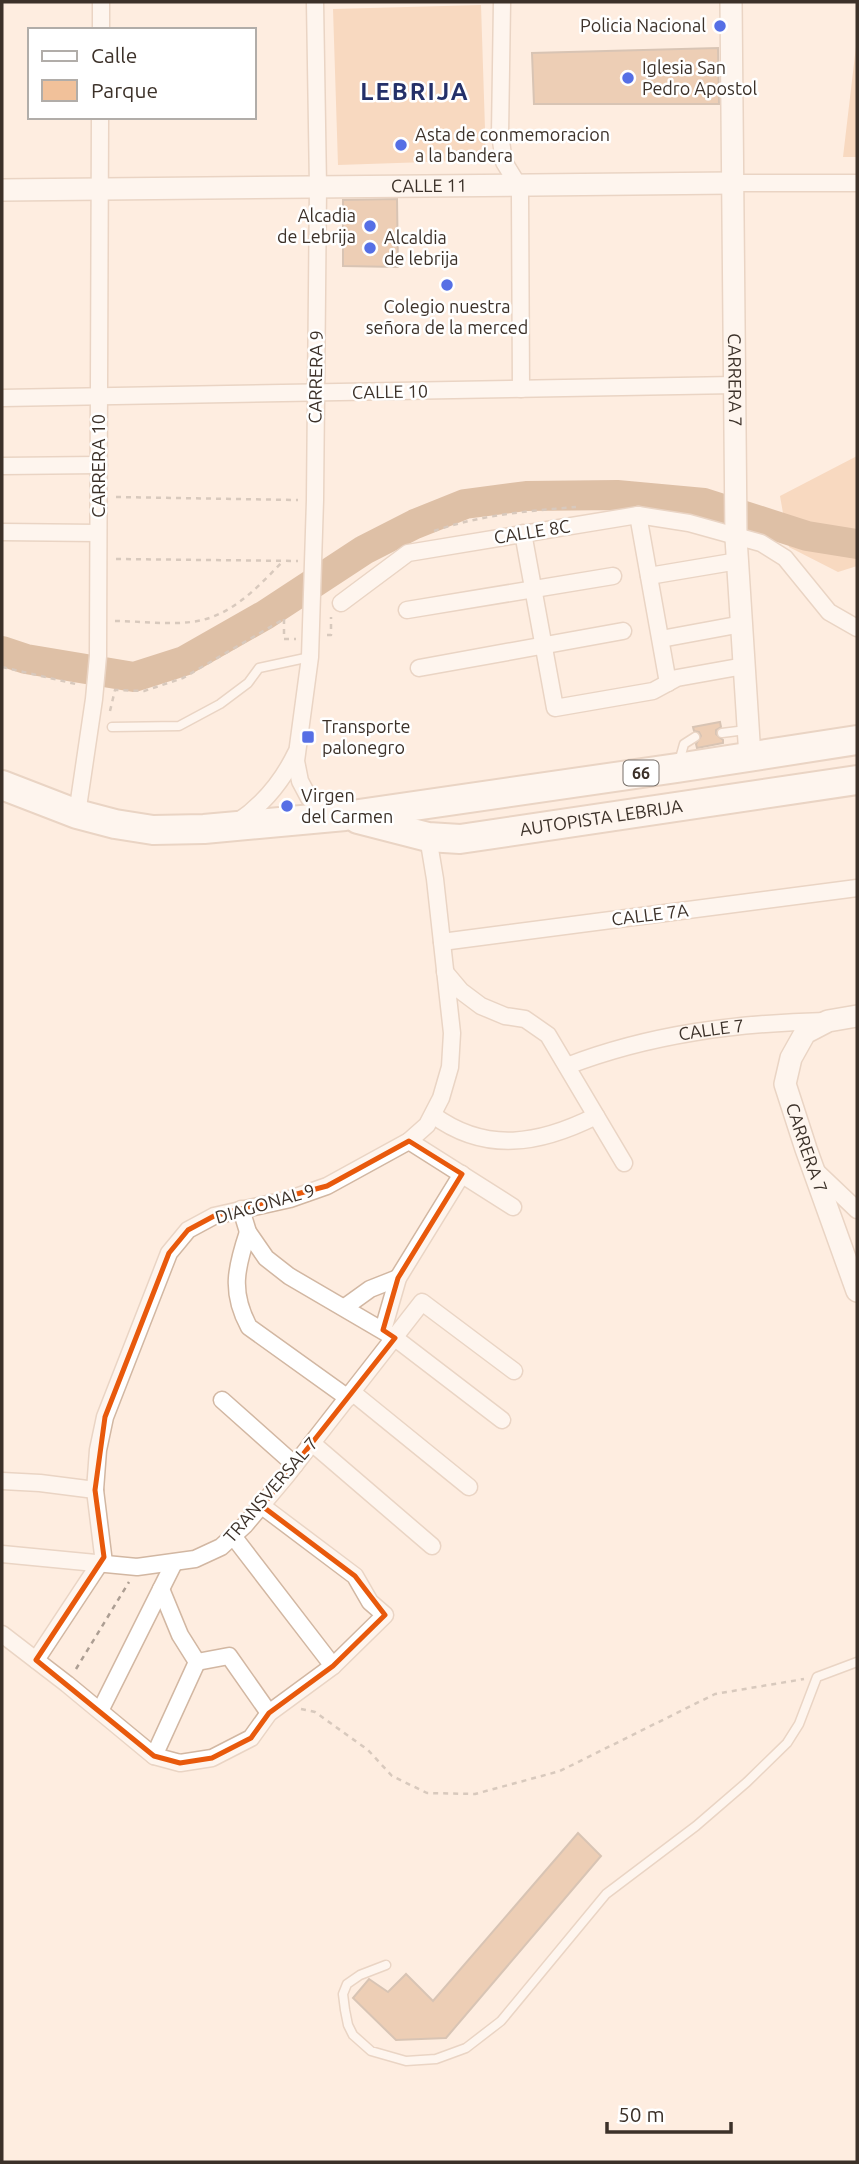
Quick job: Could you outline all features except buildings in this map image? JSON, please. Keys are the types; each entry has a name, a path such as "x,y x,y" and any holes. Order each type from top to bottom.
{"highway":[{"name":"AUTOPISTA LEBRIJA","path":"2,785 77,814 115,824 153,830 204,830 339,816 857,740"},
{"name":"AUTOPISTA LEBRIJA","path":"339,816 428,837 460,839 857,780"}],"street":[{"path":"101,2 101,28"},
{"name":"CARRERA 9","path":"315,2 315,500 310,657 297,751 298,771 304,790 316,806 339,816"},
{"path":"502,2 500,134 503,162 518,185 520,195 521,389"},
{"name":"CARRERA 7","path":"731,2 736,532 750,757"},
{"name":"CARRERA 10","path":"77,814 98,656 100,119"},
{"name":"CALLE 11","path":"2,190 857,183"},
{"name":"CALLE 10","path":"2,398 735,385"},
{"path":"2,466 99,465"},
{"path":"638,515 668,683"},
{"name":"CALLE 8C","path":"341,603 408,553 638,515 736,532 761,543 785,558 829,612 857,628"},
{"path":"2,532 98,533"},
{"path":"523,533 555,708 653,691 677,678 744,666"},
{"path":"649,576 738,561"},
{"path":"407,610 612,576"},
{"path":"660,639 742,624"},
{"path":"419,668 623,631"},
{"name":"CARRERA 9","path":"231,826 248,815 277,786 297,751"},
{"name":"DIAGONAL 9","path":"102,1563 96,1490 98,1450 105,1417 169,1254 188,1230 214,1216 290,1199 327,1186 409,1141 428,1125 441,1098 450,1067 452,1033 434,866 428,837"},
{"name":"CALLE 7A","path":"442,942 857,888"},
{"path":"445,972 461,991 481,1006 505,1016 525,1019 542,1029 554,1042 624,1163"},
{"name":"CALLE 7","path":"567,1066 617,1049 684,1033 781,1022 828,1021 857,1016"},
{"name":"CARRERA 7","path":"828,1021 805,1033 791,1058 785,1084 857,1291"},
{"path":"433,1115 446,1125 468,1135 506,1141 555,1133 596,1116"},
{"path":"409,1141 513,1207"},
{"path":"812,1167 857,1210"},
{"path":"389,1334 398,1278 462,1174"},
{"path":"241,1209 248,1232 266,1258 289,1276 389,1334 502,1420"},
{"path":"248,1232 238,1260 235,1291 239,1310 249,1327 350,1395 469,1487"},
{"path":"345,1307 370,1289 398,1278"},
{"name":"TRANSVERSAL 7","path":"102,1563 138,1567 174,1563 195,1559 221,1547 262,1506 350,1395 389,1334 422,1302 514,1371"},
{"path":"222,1400 295,1465"},
{"path":"312,1443 432,1546"},
{"path":"2,1481 96,1490"},
{"path":"2,1634 154,1756 180,1763 212,1758 251,1738 275,1709 333,1666 385,1615 370,1602 355,1576 262,1506"},
{"path":"233,1536 333,1666"},
{"path":"2,1554 102,1563 36,1660"},
{"path":"100,1711 174,1563"},
{"path":"161,1588 180,1635 197,1662"},
{"path":"197,1662 229,1656 275,1709"},
{"path":"154,1756 197,1662"}],"lane":[{"path":"112,727 179,726 220,705 248,684 259,668 310,657"},
{"path":"722,733 749,729"},
{"path":"677,768 684,744 695,737"},
{"path":"386,1965 360,1975 348,1984 344,1994 345,2010 353,2035 371,2051 406,2061 436,2059 466,2048 501,2021 606,1894 696,1826 787,1743 799,1724 817,1677 857,1662"}],"path":[{"path":"99,496 315,500"},
{"path":"98,559 284,561 312,565"},
{"path":"98,621 191,622 217,614 251,595 284,561"},
{"path":"93,704 111,711 115,690 144,691 183,678 285,619"},
{"path":"2,667 82,685"},
{"path":"67,1684 138,1567"},
{"path":"275,1709 315,1712 368,1750 392,1776 427,1793 475,1794 560,1771 715,1694 817,1677"}],"highlighted area":[{"path":"409,1141 462,1174 398,1278 383,1330 395,1338 262,1506 355,1576 385,1615 333,1666 269,1713 251,1738 212,1758 180,1763 154,1756 36,1660 104,1557 95,1490 105,1417 169,1253 188,1230 214,1216 327,1186"}],"green space":[{"path":"481,5 486,160 338,165 333,9"},
{"path":"857,38 857,157 843,157"},
{"path":"857,456 857,566 838,572 789,547 780,496"}],"waterway":[{"path":"2,651 26,659 134,677 184,661 265,615 364,550 415,524 465,504 526,496 617,495 704,503 807,536 857,544"}],"place":[{"name":"Policia Nacional","path":"720,26"},
{"name":"Iglesia San Pedro Apostol","path":"628,78"},
{"name":"Asta de conmemoracion a la bandera","path":"401,145"},
{"name":"Alcadia de Lebrija","path":"370,226"},
{"name":"Alcaldia de lebrija","path":"370,248"},
{"name":"Colegio nuestra señora de la merced","path":"447,285"},
{"name":"Transporte palonegro","path":"308,737"},
{"name":"Virgen del Carmen","path":"287,806"}],"district":[{"name":"LEBRIJA","path":"415,92"}]}
